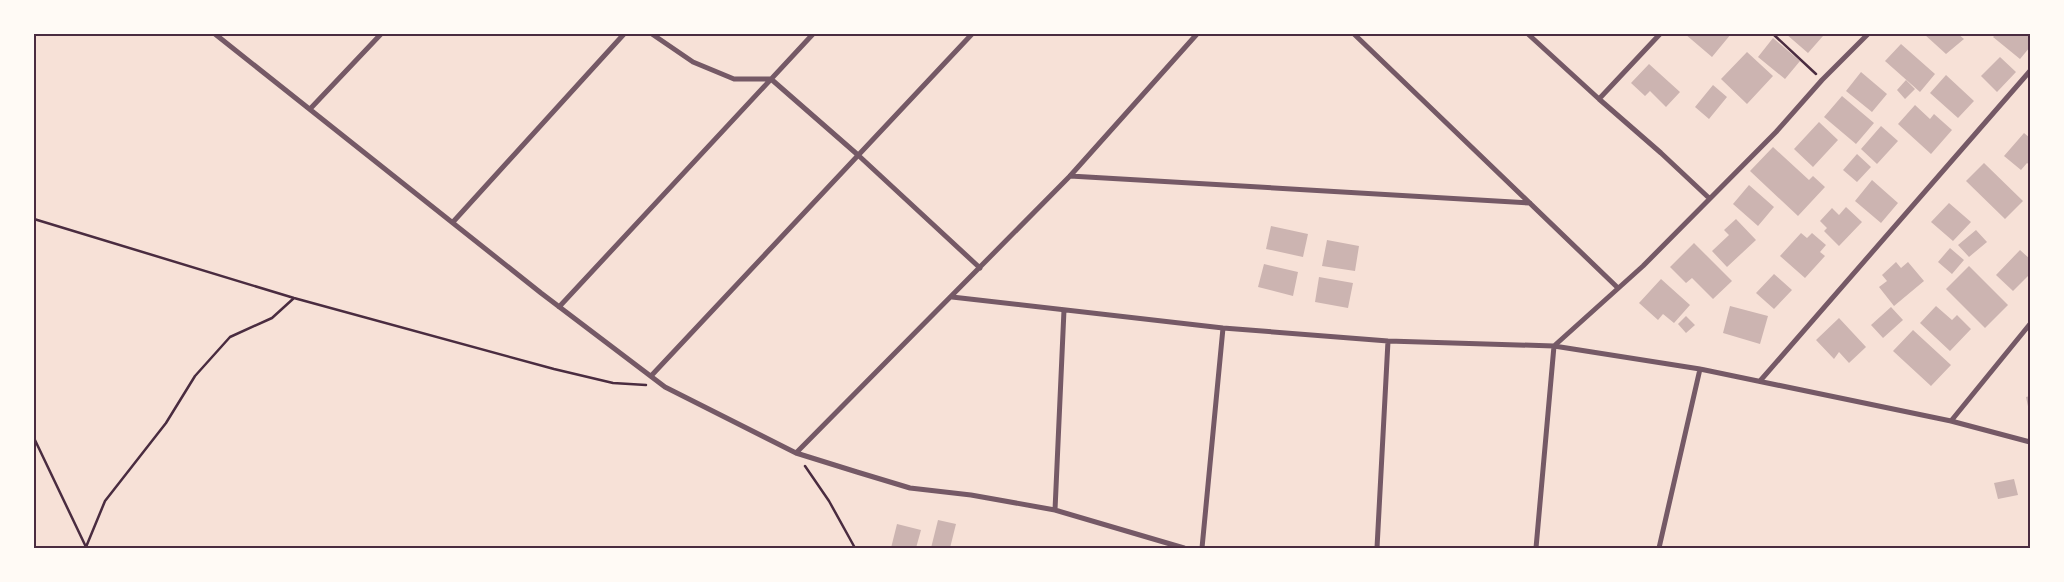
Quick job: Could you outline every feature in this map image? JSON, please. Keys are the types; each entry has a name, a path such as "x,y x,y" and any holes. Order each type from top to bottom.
{"street":[{"path":"215,34 559,307 665,387 796,453 910,488 971,495 1055,510 1184,548"},
{"path":"310,109 381,34"},
{"path":"453,222 624,34"},
{"path":"652,34 693,62 734,79 772,79 858,155 980,268"},
{"path":"559,307 814,34"},
{"path":"650,376 972,34"},
{"path":"796,453 1070,176 1197,34"},
{"path":"1354,34 1618,288"},
{"path":"1528,34 1661,152 1709,198"},
{"path":"1600,99 1660,34"},
{"path":"1536,548 1554,346 1643,266 1776,132 1822,80 1868,34"},
{"path":"1760,381 2030,72"},
{"path":"1070,176 1530,203"},
{"path":"952,297 1223,328 1388,341 1554,346 1700,369 1760,381 1951,421 2030,442"},
{"path":"1055,510 1064,310"},
{"path":"1951,421 2030,324"},
{"path":"1202,548 1223,328"},
{"path":"1377,548 1388,341"},
{"path":"1659,548 1700,369"}],"path":[{"path":"1773,34 1822,80"},
{"path":"34,219 294,298 554,369 613,383 665,387"},
{"path":"86,547 105,501 166,423 195,376 230,337 272,318 294,298"},
{"path":"34,438 86,547"},
{"path":"796,453 829,502 856,548"}],"building":[{"path":"1685,34 1731,34 1712,57"},
{"path":"1786,34 1821,34 1823,36 1808,53"},
{"path":"1924,34 1958,34 1964,39 1946,54"},
{"path":"1996,34 2027,34 2030,36 2030,47 2020,59 1993,37"},
{"path":"1773,38 1800,61 1785,79 1758,57"},
{"path":"1901,44 1935,74 1920,92 1885,61"},
{"path":"1747,52 1773,76 1747,104 1721,79"},
{"path":"2000,57 2016,72 1997,92 1981,76"},
{"path":"1649,64 1680,92 1666,107 1650,91 1645,96 1631,83"},
{"path":"1861,72 1887,94 1872,112 1846,91"},
{"path":"1946,75 1974,101 1958,118 1930,93"},
{"path":"1906,80 1915,89 1905,99 1897,90"},
{"path":"1713,85 1727,97 1709,119 1695,107"},
{"path":"1842,96 1874,123 1856,144 1824,117"},
{"path":"1915,105 1930,119 1934,114 1952,130 1931,154 1898,124"},
{"path":"1819,122 1838,140 1813,167 1794,149"},
{"path":"1881,126 1898,141 1877,164 1861,149"},
{"path":"2024,133 2030,138 2030,165 2027,163 2021,170 2004,156"},
{"path":"1773,147 1809,180 1813,176 1825,187 1798,216 1750,171"},
{"path":"1857,154 1871,167 1857,182 1843,170"},
{"path":"1984,163 2023,201 2005,219 1966,181"},
{"path":"1872,180 1898,203 1881,223 1855,201"},
{"path":"1749,185 1774,207 1758,226 1733,204"},
{"path":"1949,203 1971,222 1953,241 1931,222"},
{"path":"1846,207 1862,222 1839,246 1824,231 1827,228 1820,221 1832,208 1839,215"},
{"path":"1736,219 1756,240 1727,267 1712,251 1729,235 1724,230"},
{"path":"1271,226 1308,234 1303,257 1266,249"},
{"path":"1976,230 1987,242 1969,257 1958,245"},
{"path":"1801,233 1807,238 1812,233 1826,245 1820,252 1825,256 1805,278 1780,256"},
{"path":"1327,240 1359,246 1355,271 1322,266"},
{"path":"1694,243 1732,281 1713,299 1692,278 1686,283 1670,267"},
{"path":"1950,248 1964,260 1952,274 1938,262"},
{"path":"2020,250 2030,259 2030,274 2013,291 1996,275"},
{"path":"1896,262 1901,268 1908,262 1924,281 1894,306 1879,287 1887,281 1882,275"},
{"path":"1264,264 1298,272 1293,296 1258,287"},
{"path":"1969,266 2008,305 1985,328 1946,289"},
{"path":"1774,274 1792,290 1774,309 1756,293"},
{"path":"1319,277 1353,283 1348,308 1315,302"},
{"path":"1661,279 1690,305 1674,323 1663,314 1658,320 1639,303"},
{"path":"1730,306 1768,316 1760,344 1723,333"},
{"path":"1936,306 1952,320 1957,315 1971,329 1950,351 1920,323"},
{"path":"1891,307 1903,320 1883,338 1871,325"},
{"path":"1686,316 1695,325 1686,333 1678,324"},
{"path":"1839,318 1866,347 1849,363 1839,352 1834,359 1816,340"},
{"path":"1913,330 1951,365 1931,386 1893,351"},
{"path":"2030,396 2030,411 2029,411 2026,397"},
{"path":"2014,479 2018,495 1998,499 1994,483"},
{"path":"938,520 956,524 950,548 931,548"},
{"path":"897,524 921,530 916,548 891,548"}]}
